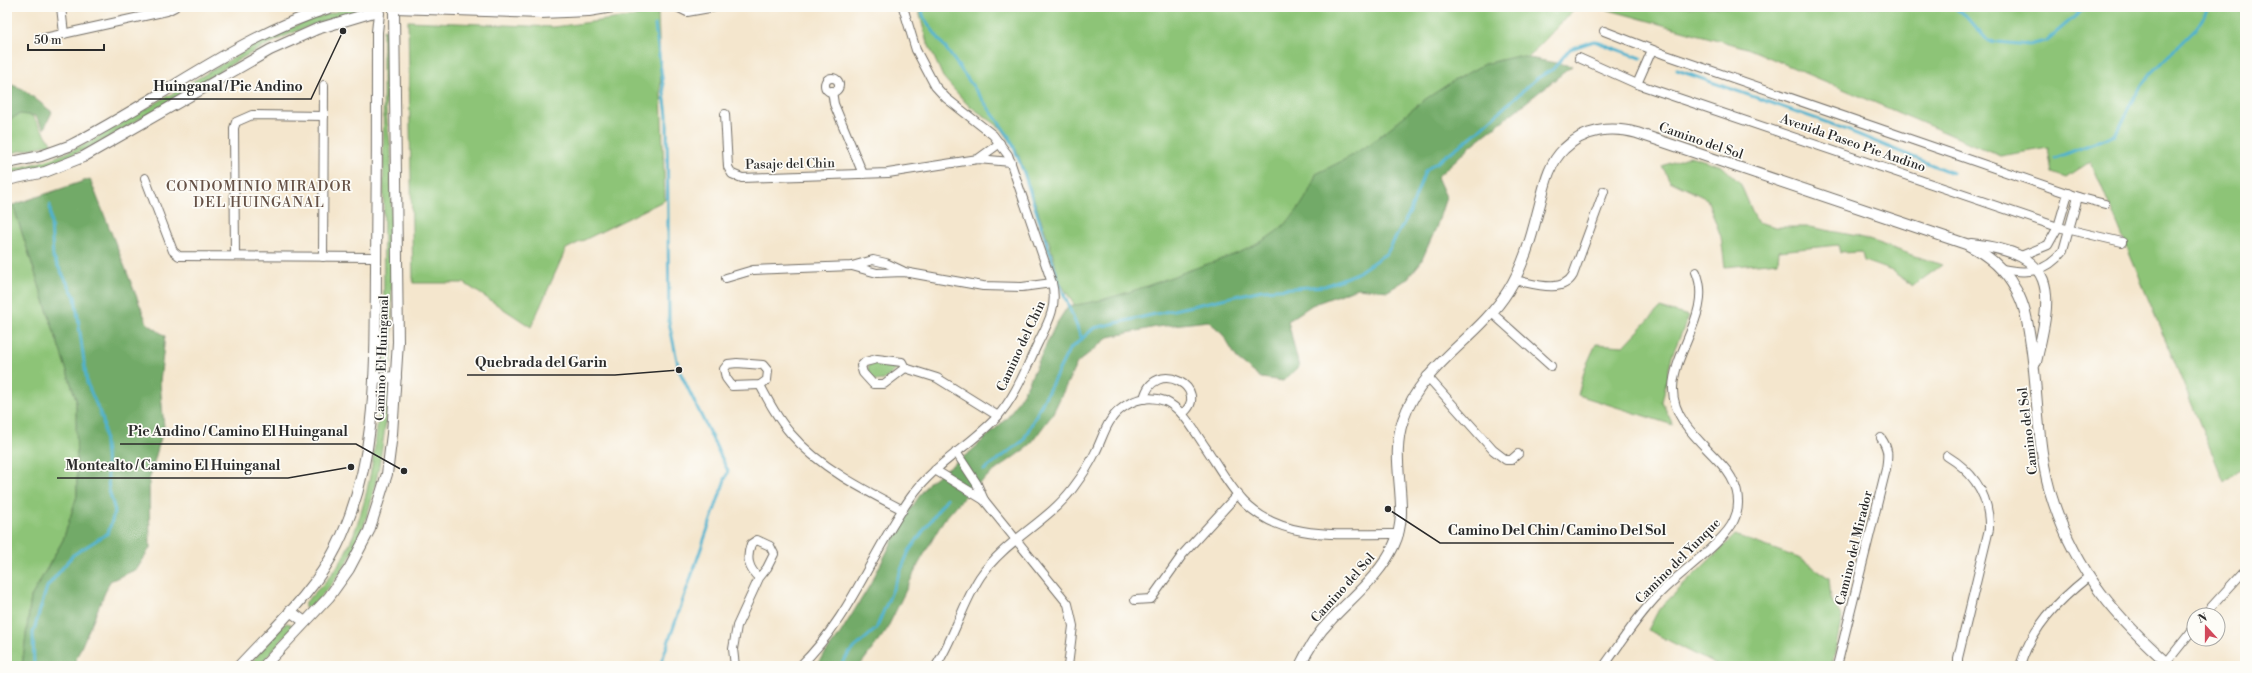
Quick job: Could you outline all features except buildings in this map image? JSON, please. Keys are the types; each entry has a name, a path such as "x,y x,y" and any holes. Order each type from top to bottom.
{"street":[{"path":"61,7 64,34"},
{"path":"40,39 175,7"},
{"path":"7,163 41,156 69,146 260,37 301,18 332,7"},
{"path":"7,180 44,172 83,157 270,50 317,29 377,10 388,15 395,9 540,14 589,12 619,7"},
{"path":"677,7 687,12 715,7"},
{"name":"Camino del Chin","path":"800,666 826,637 848,606 916,490 934,470 998,416 1012,396 1053,312 1055,296 1052,283 1011,162 1000,143 946,98 935,86 916,50 903,7"},
{"name":"Camino El Huinganal","path":"264,666 329,597 349,569 364,542 377,512 391,454 396,377 397,171 395,9"},
{"name":"Camino El Huinganal","path":"239,666 317,581 337,546 353,509 363,474 368,444 374,378 377,10"},
{"name":"Avenida Paseo Pie Andino","path":"1604,31 1652,50 2078,197 2105,204"},
{"path":"1638,84 1652,50"},
{"name":"Avenida Paseo Pie Andino","path":"1580,58 1638,84 2058,227 2122,242"},
{"path":"322,257 324,85"},
{"name":"Pasaje del Chin","path":"832,91 834,104 863,174"},
{"name":"Pasaje del Chin","path":"725,114 727,163 729,171 735,176 742,178 863,174 913,170 978,159 1011,162"},
{"path":"235,256 234,128 236,122 252,115 324,116"},
{"name":"Camino del Sol","path":"1300,666 1319,633 1380,570 1391,553 1398,534 1401,517 1397,461 1399,436 1406,410 1427,376 1492,313 1514,280 1525,256 1552,164 1562,150 1574,141 1592,132 1606,129 1637,133 1966,244 1985,255 2002,269 2022,301 2028,324 2035,368 2040,436 2048,486 2066,534 2088,577 2118,614 2169,664"},
{"name":"Pasaje del Chin","path":"978,159 1000,143"},
{"path":"145,178 173,251 179,256 376,257"},
{"path":"1514,280 1551,286 1560,286 1568,282 1573,274 1604,191"},
{"path":"2021,256 2048,245 2058,227 2068,193"},
{"path":"2002,269 2022,273 2038,271 2058,258 2063,251 2078,197"},
{"name":"Camino del Sol","path":"1966,244 1991,247 2021,256 2038,271 2045,289 2047,308 2035,368"},
{"path":"726,278 753,270 852,266 876,260 904,272"},
{"path":"852,266 877,273 904,272 983,286 1022,287 1052,283"},
{"name":"Camino del Yunque","path":"1604,666 1652,602 1725,534 1737,515 1737,491 1731,476 1682,420 1673,398 1676,372 1696,316 1701,296 1700,285 1696,272"},
{"path":"1492,313 1551,366"},
{"path":"905,368 884,384 879,385 867,378 861,366 865,362 877,360 896,360 902,362 905,368 937,378 998,416"},
{"path":"737,363 763,365 767,369 769,376 765,382 760,384 732,386 726,378 725,366 737,363"},
{"path":"1427,376 1494,450 1506,460 1511,460 1518,454"},
{"path":"374,378 396,377"},
{"path":"1144,399 1148,387 1154,381 1166,378 1176,380 1185,386 1191,396 1190,406 1182,414"},
{"path":"760,384 784,426 798,442 846,478 903,510"},
{"path":"936,666 980,577 997,556 1046,516 1069,493 1091,460 1115,414 1126,405 1144,399 1164,401 1182,414 1238,494 1265,518 1291,530 1311,532 1398,534"},
{"name":"Camino del Mirador","path":"1837,666 1886,469 1888,450 1881,438"},
{"path":"956,452 977,484 984,500 1064,598 1071,611 1073,626 1068,666"},
{"path":"1947,456 1961,464 1973,476 1983,491 1990,516 1989,529 1958,658 1958,666"},
{"path":"934,470 984,500"},
{"path":"1135,600 1151,599 1183,554 1238,494"},
{"path":"2211,607 2245,570"},
{"path":"2020,666 2029,641 2046,616 2067,594 2088,577"},
{"path":"735,666 733,649 737,626 759,578"},
{"path":"290,611 305,622"},
{"path":"2169,664 2186,640"}],"green space":[{"path":"351,7 371,7 370,9 340,16 311,26 254,51 148,114 81,151 28,170 7,174 7,169 51,159 93,140 265,39 312,19"},
{"path":"918,7 1576,7 1521,65 1384,234 1078,311 1060,282 1050,245 1017,151 1001,128 967,104 943,77 926,39"},
{"path":"1598,7 2245,7 2245,465 2224,482 2091,161 2066,178 2052,173 2048,148 2000,156 1747,48"},
{"path":"658,13 665,200 566,249 531,327 464,283 413,283 408,21 554,27"},
{"path":"383,30 386,30 386,110 391,152 392,362 389,366 384,366"},
{"path":"1518,56 1572,66 1472,145 1437,177 1446,197 1436,228 1421,262 1407,279 1388,291 1357,288 1312,305 1288,321 1299,367 1283,381 1261,378 1238,360 1221,332 1208,321 1156,327 1109,337 1077,363 1052,415 1029,446 989,475 963,498 943,521 918,565 886,631 861,664 858,666 815,666 838,637 870,585 903,520 929,482 970,452 1008,417 1027,386 1055,326 1068,306 1084,304 1130,292 1229,257 1253,246 1276,231 1292,217 1304,200 1316,174 1342,161 1370,144 1424,100 1453,81 1484,64"},
{"path":"7,83 10,84 52,144 7,154"},
{"path":"7,83 23,89 52,112 44,129 35,116 20,114 7,121"},
{"path":"1690,156 1722,166 1740,183 1757,222 1776,227 1810,227 1857,236 1942,265 1913,286 1892,271 1864,261 1862,252 1840,253 1838,245 1779,251 1778,262 1725,267 1721,237 1707,199 1670,181 1662,166"},
{"path":"90,179 147,323 165,336 160,382 164,427 149,480 150,548 137,569 110,581 76,659 76,666 22,666 31,597 63,540 77,496 76,399 13,205"},
{"path":"7,205 13,205 76,399 77,496 63,540 31,597 22,666 7,666"},
{"path":"1660,308 1689,316 1672,355 1662,402 1673,425 1578,395 1585,368 1596,344 1624,346"},
{"path":"877,362 900,364 900,367 884,380 876,381 870,374 868,367 869,365"},
{"path":"386,389 390,392 378,472 364,524 354,549 341,572 315,602 305,608 305,603 339,564 357,525 369,480 379,411 380,390"},
{"path":"1735,535 1801,559 1829,578 1831,599 1842,617 1832,666 1718,666 1648,630 1659,609"},
{"path":"286,623 291,624 292,628 259,666 248,666"}],"waterway":[{"path":"921,7 924,18 1010,138 1024,173 1060,285 1082,339"},
{"path":"1954,7 1968,18 1988,41 2029,45 2046,41 2086,7"},
{"path":"2055,158 2115,135 2133,99 2151,73 2197,27 2210,7"},
{"path":"655,25 667,115 669,322 679,370 728,471 660,666"},
{"path":"984,470 1023,441 1069,350 1094,328 1262,290 1325,286 1357,273 1387,253 1410,212 1425,171 1471,137 1536,79 1553,69 1570,49 1594,41 1641,58"},
{"path":"1677,70 1837,126 1952,173"},
{"path":"34,666 33,633 47,587 73,555 108,533 115,511 109,490 103,420 87,383 75,297 53,257 50,205"},
{"path":"840,666 850,652 876,629 909,551 947,498"}],"place":[{"name":"Huinganal / Pie Andino","path":"343,31"},
{"name":"Quebrada del Garin","path":"679,370"},
{"name":"Montealto / Camino El Huinganal","path":"351,467"},
{"name":"Pie Andino / Camino El Huinganal","path":"404,471"},
{"name":"Camino Del Chin / Camino Del Sol","path":"1388,509"}],"district":[{"name":"CONDOMINIO MIRADOR DEL HUINGANAL","path":"259,196"}]}
